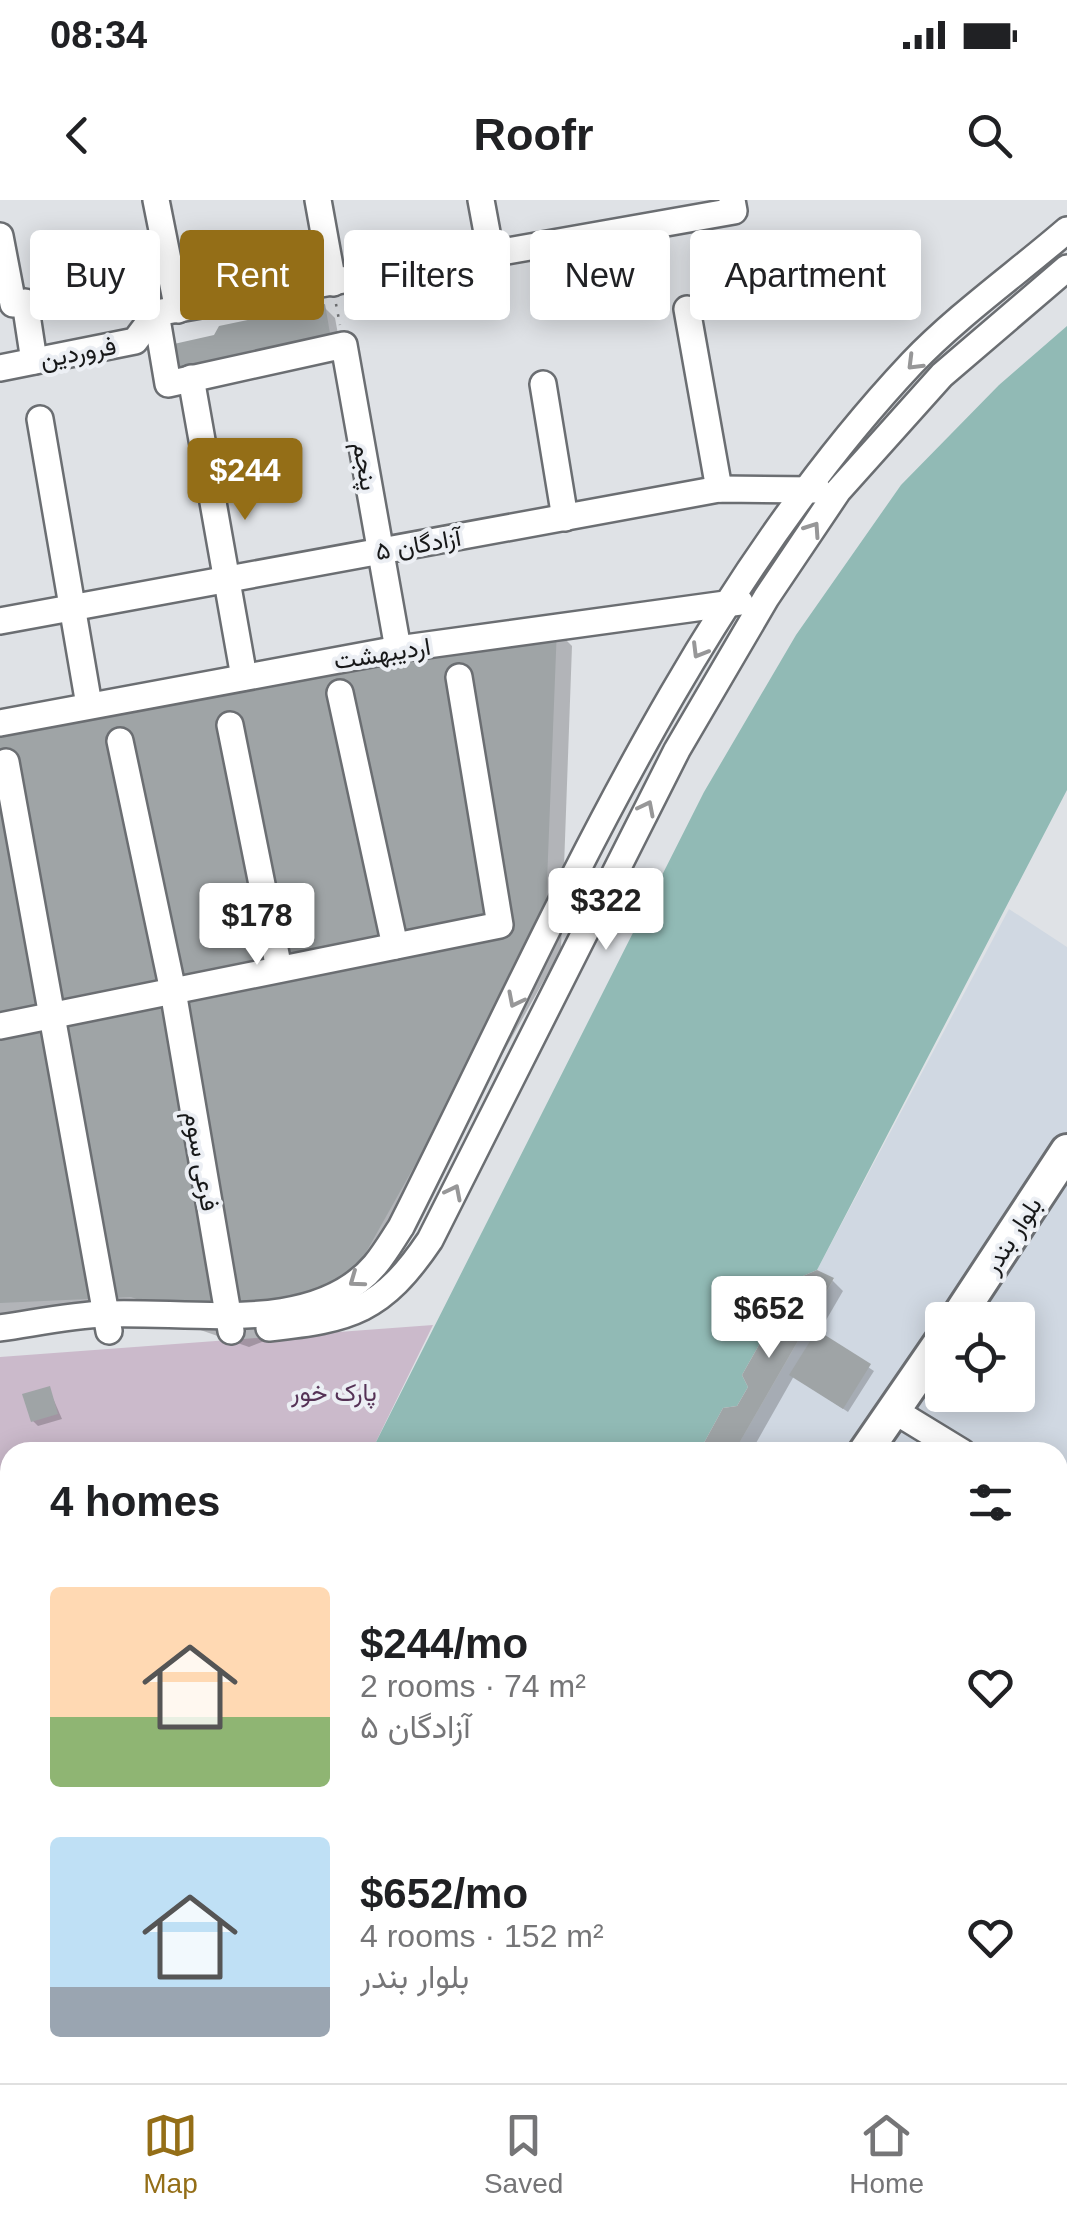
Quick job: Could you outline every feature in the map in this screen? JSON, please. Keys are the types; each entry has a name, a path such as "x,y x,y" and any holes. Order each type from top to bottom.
{"main road":[{"name":"بلوار بندر","path":"968,1302 1067,1151"},
{"name":"بلوار بندر","path":"982,1302 1067,1172"},
{"path":"871,1442 925,1364"},
{"path":"882,1442 925,1386"}],"street":[{"path":"156,200 167,312 168,384 344,344"},
{"path":"318,200 332,282"},
{"path":"481,200 487,230"},
{"path":"642,200 648,226"},
{"path":"510,251 733,206"},
{"path":"0,1328 202,1318 295,1308 343,1290 374,1267 401,1227 648,736 728,604 804,490 913,361 1067,230"},
{"path":"0,236 13,304 25,302 34,361"},
{"path":"0,1342 108,1322 231,1332 324,1322 350,1314 403,1280 430,1240 677,750 766,598 838,491 942,375 1067,268"},
{"path":"167,312 344,280"},
{"path":"686,309 720,488"},
{"name":"فروردین","path":"0,368 135,341 167,312"},
{"name":"پنجم","path":"344,344 398,649"},
{"path":"190,378 244,677"},
{"path":"543,384 565,518"},
{"path":"40,419 90,705"},
{"name":"آزادگان ۵","path":"0,621 720,488 838,491"},
{"name":"اردیبهشت","path":"0,723 398,649 766,598"},
{"path":"0,1026 500,925 459,677"},
{"path":"340,692 396,946"},
{"path":"230,725 279,970"},
{"name":"فرعی سوم","path":"120,742 173,991 231,1332"},
{"path":"6,762 55,1014 108,1322"},
{"path":"903,1416 946,1442"}],"path":[{"path":"332,282 344,344"}],"shaded area":[{"path":"1067,326 1067,790 817,1270 796,1279 742,1375 748,1387 737,1406 723,1408 704,1442 376,1442 704,792 796,635 901,485 999,385"},
{"path":"1009,909 1067,947 1067,1442 740,1442 834,1279 817,1270"}],"green space":[{"name":"پارک خور","path":"433,1325 376,1442 0,1442 0,1357"}],"building":[{"path":"324,304 332,345 171,380 165,346 214,335 219,326 248,320 324,320"},
{"path":"557,627 545,933 346,1288 231,1332 131,1297 0,1303 0,735"},
{"path":"817,1270 834,1278 740,1442 704,1442 723,1408 737,1406 748,1387 742,1375 796,1279"},
{"path":"817,1330 871,1364 843,1409 789,1375"},
{"path":"50,1386 58,1414 31,1422 22,1394"}]}
